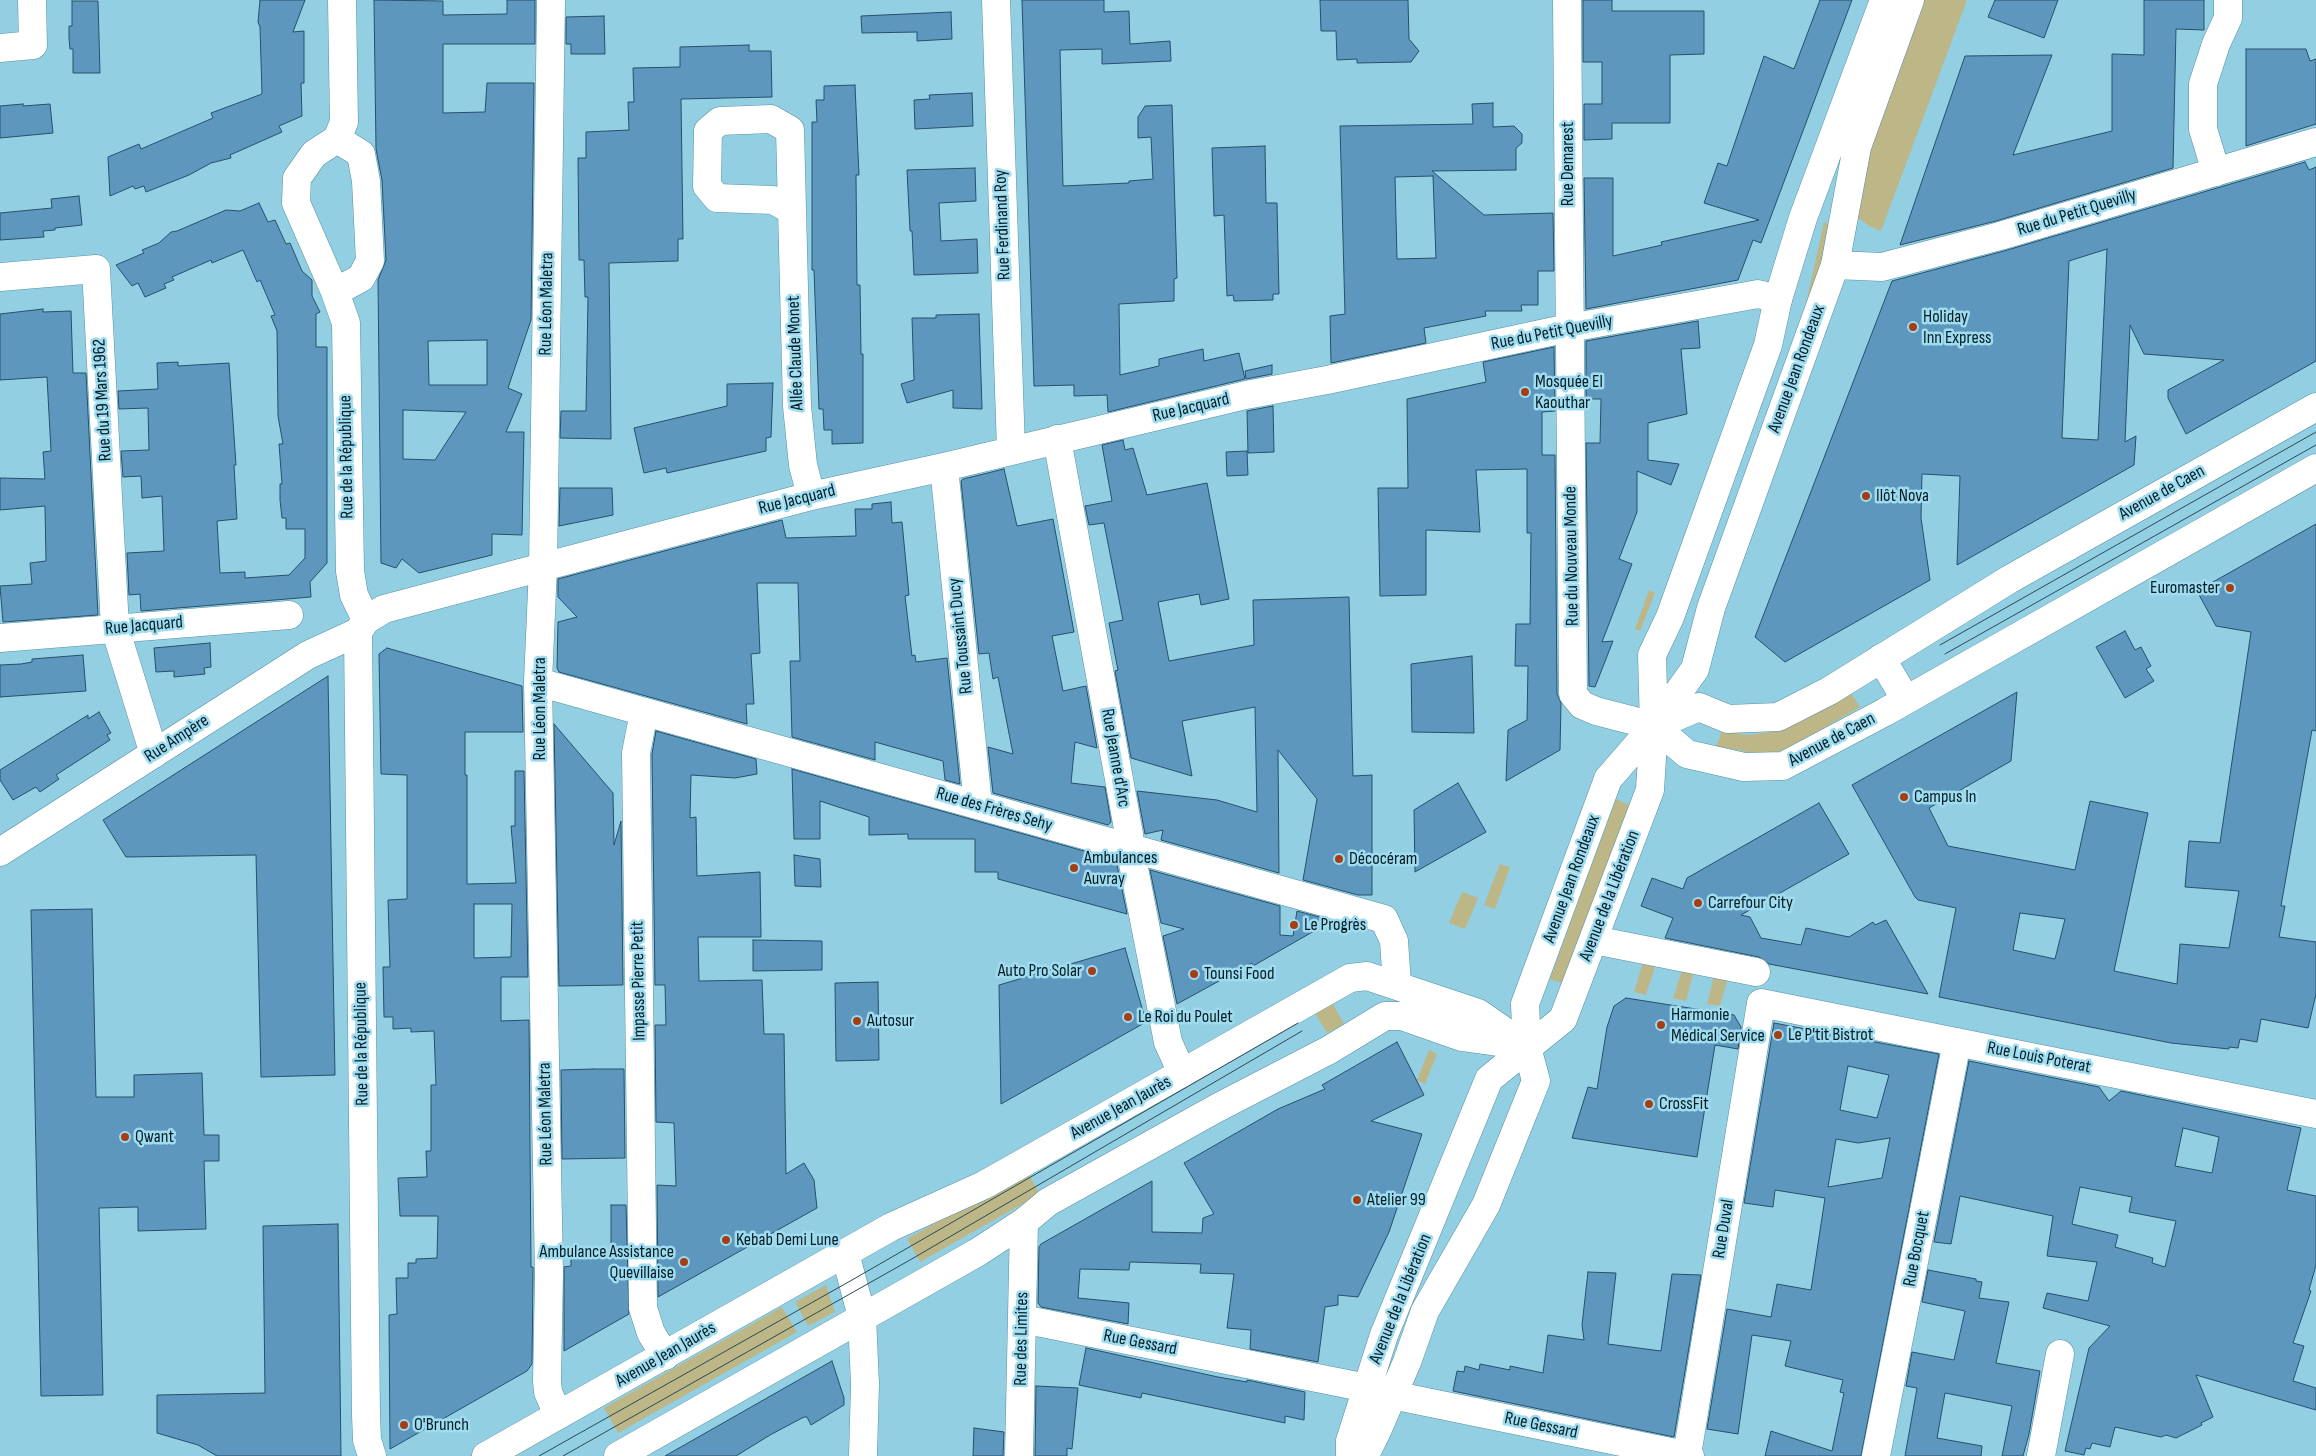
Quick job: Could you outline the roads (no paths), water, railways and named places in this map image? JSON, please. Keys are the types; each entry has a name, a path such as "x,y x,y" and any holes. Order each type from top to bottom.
{"street":[{"path":"0,48 33,45 32,0"},
{"path":"335,292 361,278 370,261 366,180 361,154 337,139 344,122 342,0"},
{"name":"Rue Léon Maletra","path":"551,0 543,567 538,682 549,1274 547,1380 548,1392 558,1415"},
{"name":"Rue Ferdinand Roy","path":"996,0 1011,450"},
{"name":"Rue Demarest","path":"1567,0 1569,328"},
{"name":"Avenue Jean Rondeaux","path":"1654,726 1652,655 1670,617 1768,345 1778,299 1802,218 1884,0"},
{"name":"Avenue Jean Rondeaux","path":"1528,1046 1525,1004 1608,779 1654,726 1695,668 1711,608 1835,265 1857,147 1910,0"},
{"path":"2216,172 2203,129 2204,84 2216,44 2228,18 2228,0"},
{"name":"Rue de la République","path":"337,139 314,154 297,178 296,203 335,292 346,323 350,571 362,626 366,1415 367,1440 372,1456"},
{"name":"Rue du Petit Quevilly","path":"1835,265 1882,267 2000,236 2316,142"},
{"name":"Allée Claude Monet","path":"792,210 797,406 803,466 811,496"},
{"name":"Rue du 19 Mars 1962","path":"0,277 96,269 115,628"},
{"name":"Rue du Petit Quevilly","path":"1246,395 1327,380 1569,328 1758,294 1778,299"},
{"name":"Rue du Nouveau Monde","path":"1569,328 1573,694 1582,705 1589,708 1654,726"},
{"name":"Rue Jacquard","path":"362,626 384,609 811,496 944,467 1246,395"},
{"name":"Avenue de Caen","path":"2316,407 2010,579 1829,691 1778,717 1728,719 1699,707 1654,726 1687,754 1744,767 1783,766 1906,700 2316,468"},
{"name":"Rue Jeanne d'Arc","path":"1056,440 1129,834 1130,848 1168,1042 1182,1073"},
{"name":"Rue Toussaint Ducy","path":"944,467 978,805"},
{"name":"Rue Jacquard","path":"0,638 289,615"},
{"name":"Rue Ampère","path":"0,852 308,655 362,626"},
{"path":"115,628 154,754"},
{"path":"1881,658 1906,700"},
{"name":"Rue des Frères Sehy","path":"538,682 1384,919 1394,942 1397,984"},
{"name":"Impasse Pierre Petit","path":"644,712 636,753 643,1308 651,1333 664,1356"},
{"name":"Avenue de la Libération","path":"1360,1456 1367,1451 1380,1392 1384,1335 1490,1079 1563,1019 1650,790 1654,726"},
{"path":"1594,940 1756,972"},
{"name":"Avenue Jean Jaurès","path":"486,1456 891,1227 984,1186 1350,978 1367,976 1397,984 1478,1012 1528,1046"},
{"path":"1394,1015 1397,984"},
{"name":"Rue Louis Poterat","path":"1761,1003 2316,1114"},
{"name":"Rue Duval","path":"1689,1456 1761,1003"},
{"path":"618,1456 978,1252 1024,1222 1048,1202 1217,1108 1295,1068 1376,1021 1394,1015 1462,1037 1528,1046"},
{"name":"Rue Bocquet","path":"1876,1456 1957,1042"},
{"name":"Avenue de la Libération","path":"1350,1456 1350,1441 1380,1392 1486,1205 1536,1081 1528,1046"},
{"name":"Rue des Limites","path":"1019,1456 1024,1222"},
{"path":"845,1253 862,1317 865,1384 862,1456"},
{"name":"Rue Gessard","path":"1022,1319 1689,1456"},
{"path":"2041,1456 2060,1354"}],"tram line":[{"path":"1940,645 2316,432"},
{"path":"1945,654 2316,445"},
{"path":"539,1456 852,1280 1298,1023"},
{"path":"563,1456 910,1260 1302,1031"}],"place":[{"name":"Holiday Inn Express","path":"1913,327"},
{"name":"Mosquée El Kaouthar","path":"1525,392"},
{"name":"Ilôt Nova","path":"1866,496"},
{"name":"Euromaster","path":"2230,588"},
{"name":"Campus In","path":"1904,797"},
{"name":"Décocéram","path":"1339,859"},
{"name":"Ambulances Auvray","path":"1074,868"},
{"name":"Carrefour City","path":"1698,903"},
{"name":"Le Progrès","path":"1294,925"},
{"name":"Auto Pro Solar","path":"1092,971"},
{"name":"Tounsi Food","path":"1194,974"},
{"name":"Le Roi du Poulet","path":"1128,1017"},
{"name":"Autosur","path":"857,1021"},
{"name":"Harmonie Médical Service","path":"1661,1025"},
{"name":"Le P'tit Bistrot","path":"1778,1035"},
{"name":"CrossFit","path":"1649,1104"},
{"name":"Qwant","path":"125,1137"},
{"name":"Atelier 99","path":"1357,1200"},
{"name":"Kebab Demi Lune","path":"726,1240"},
{"name":"Ambulance Assistance Quevillaise","path":"684,1262"},
{"name":"O'Brunch","path":"404,1425"}]}
